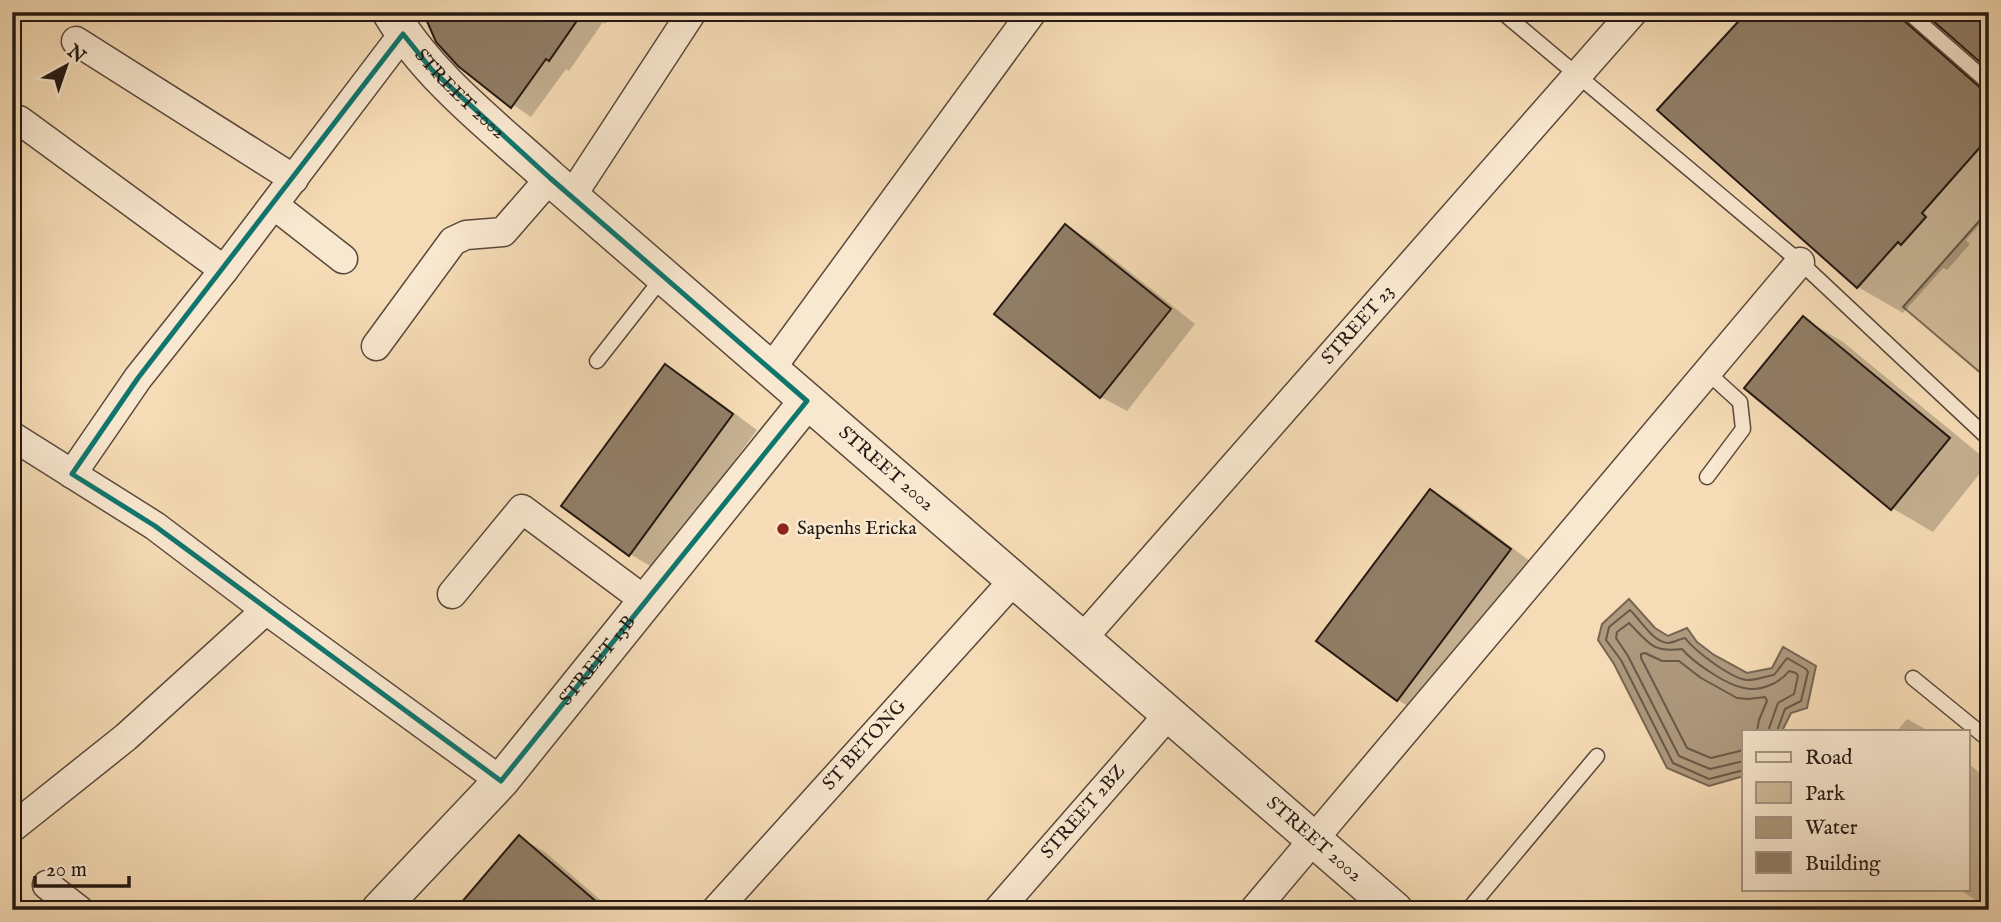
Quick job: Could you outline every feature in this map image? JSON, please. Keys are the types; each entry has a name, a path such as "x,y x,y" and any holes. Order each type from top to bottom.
{"street":[{"path":"376,346 453,242 466,235 503,232 560,188 692,12"},
{"path":"770,370 1032,12"},
{"name":"STREET 23","path":"1082,639 1633,12"},
{"path":"72,474 138,378 294,178 397,23"},
{"name":"STREET 2002","path":"397,23 432,70 560,188 1395,910"},
{"path":"76,41 294,178"},
{"path":"19,120 224,270"},
{"path":"274,205 343,260"},
{"path":"1254,910 1800,262"},
{"name":"STREET 13B","path":"379,910 501,781 807,401"},
{"path":"17,448 72,474 155,526 265,610 501,781"},
{"path":"452,594 522,509 647,602"},
{"name":"ST BETONG","path":"716,910 1014,580"},
{"path":"12,828 126,737 265,610"},
{"name":"STREET 2BZ","path":"998,910 1169,714"},
{"path":"47,885 79,910"}],"lane":[{"path":"1502,12 1800,262 1989,439"},
{"path":"1908,12 1989,83"},
{"path":"597,361 663,277"},
{"path":"1706,477 1743,429 1740,402 1707,372"},
{"path":"1913,678 1989,740"},
{"path":"1468,910 1597,756"}],"highlighted area":[{"path":"403,34 432,70 550,178 807,401 501,781 155,526 72,474 138,378"}],"green space":[{"path":"1989,210 1989,380 1903,307"}],"water":[{"path":"1629,599 1655,628 1668,636 1687,628 1697,642 1714,655 1747,673 1772,668 1783,647 1816,666 1807,708 1791,713 1782,730 1742,730 1742,777 1709,786 1667,768 1614,664 1598,640 1602,624"}],"building":[{"path":"423,12 583,12 549,61 546,59 511,108 458,66 436,42"},
{"path":"1747,12 1899,12 1902,19 1983,90 1989,92 1989,137 1922,213 1926,217 1901,245 1898,242 1857,288 1657,110"},
{"path":"1923,12 1989,12 1989,70"},
{"path":"1065,224 1171,309 1100,398 994,314"},
{"path":"1803,316 1950,438 1891,510 1744,388"},
{"path":"665,364 733,414 629,556 561,506"},
{"path":"1430,489 1511,549 1397,701 1316,641"},
{"path":"519,835 606,910 455,910"}],"place":[{"name":"Sapenhs Ericka","path":"783,529"}]}
